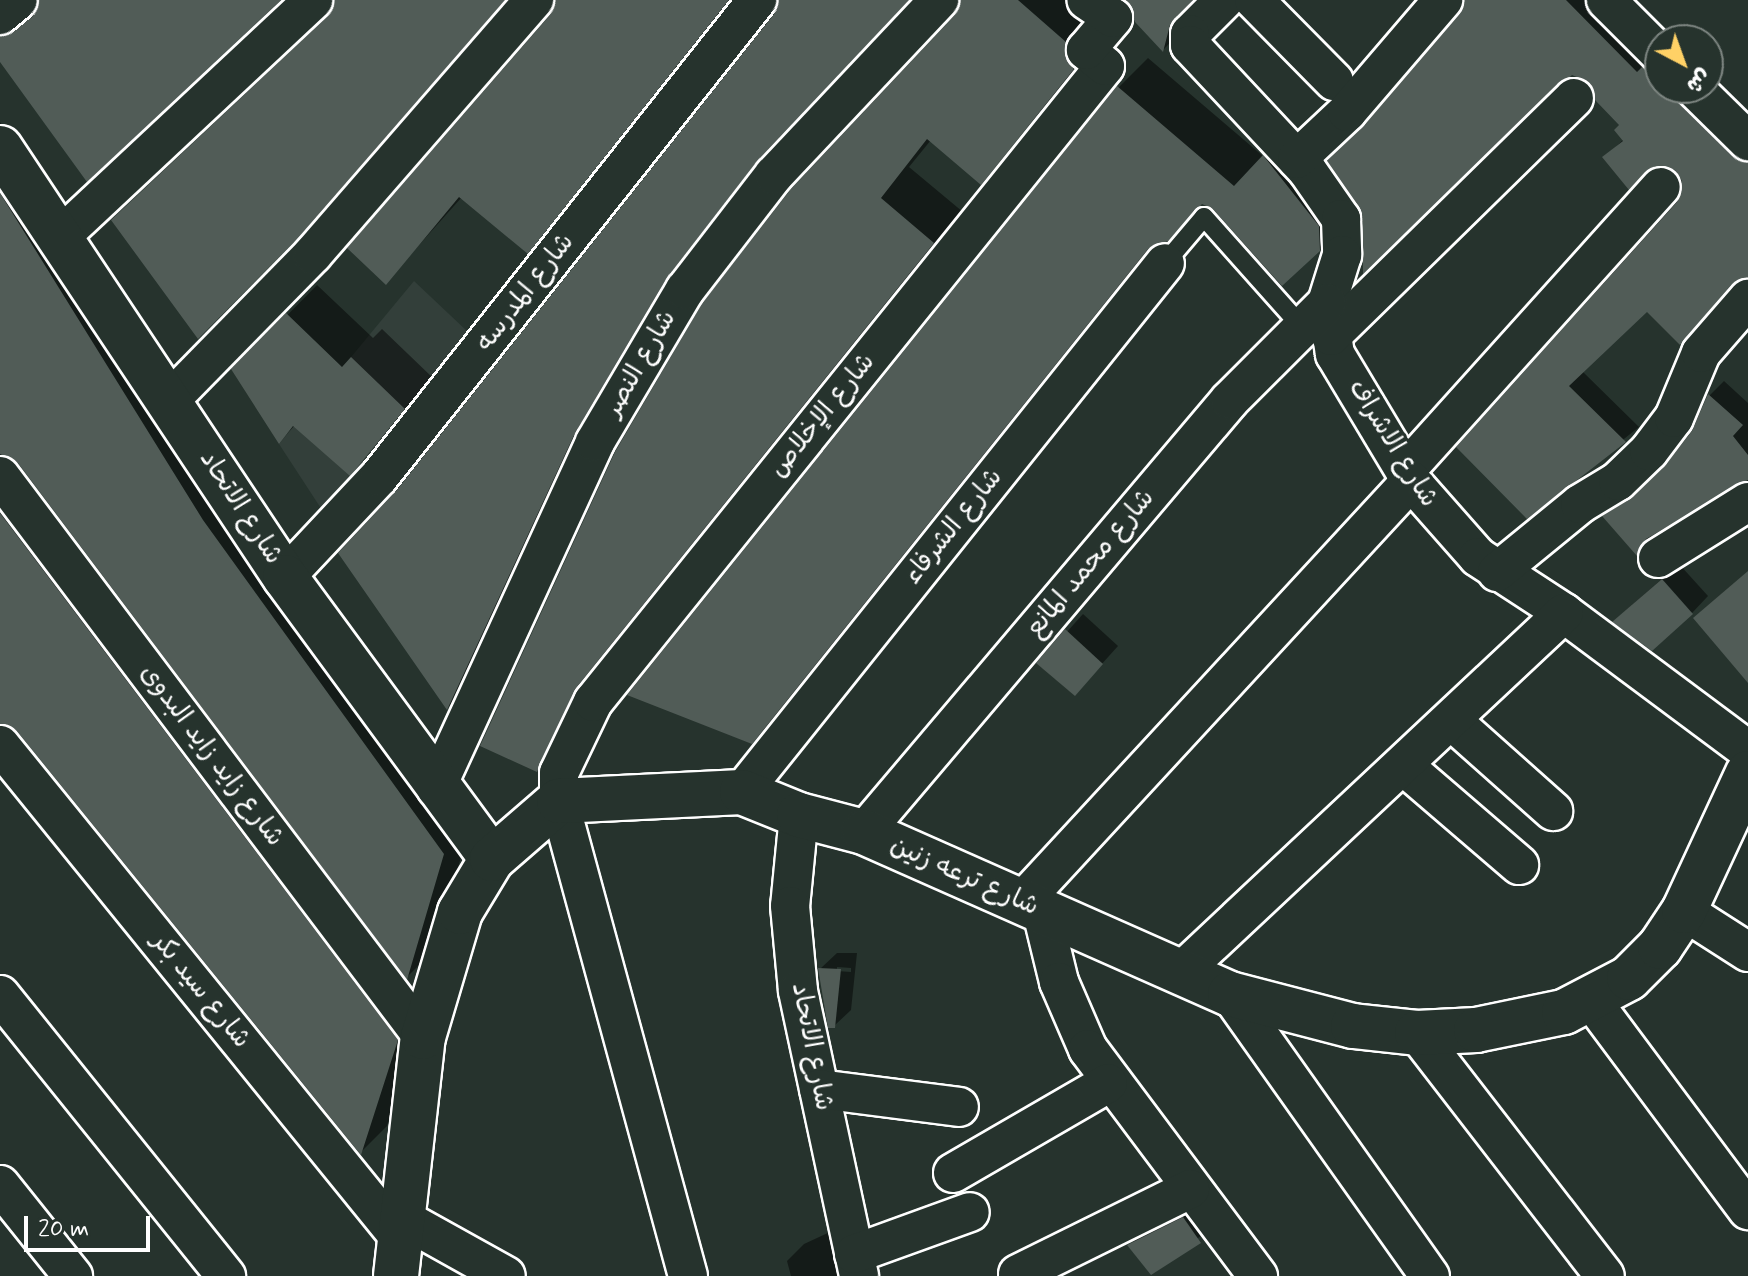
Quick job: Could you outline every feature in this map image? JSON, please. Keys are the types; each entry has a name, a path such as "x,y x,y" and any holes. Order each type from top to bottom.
{"street":[{"path":"0,15 18,0"},
{"path":"170,400 313,254 534,0"},
{"name":"شارع المدرسه","path":"285,577 389,464 757,0"},
{"name":"شارع النصر","path":"436,788 595,442 685,290 774,175 939,0"},
{"path":"1224,0 1190,34 1190,45 1297,159 1341,219 1342,255 1320,322"},
{"path":"1254,0 1334,81"},
{"path":"1297,159 1347,112 1443,0"},
{"path":"1606,0 1644,38"},
{"path":"59,238 304,3"},
{"name":"شارع الإخلاص","path":"559,801 559,773 593,702 1105,66 1086,50 1113,18 1102,5"},
{"name":"شارع محمد المانع","path":"864,832 1221,411 1574,98"},
{"path":"1710,104 1748,141"},
{"name":"شارع الاتحاد","path":"0,148 285,577 436,788 492,859"},
{"path":"1257,1276 1108,1083 1073,1018 1032,908 1661,187"},
{"name":"شارع الشرفاء","path":"742,792 1165,263"},
{"path":"1497,572 1580,504 1618,481 1649,451 1674,418 1701,353 1748,299"},
{"name":"شارع الاشراف","path":"1320,322 1335,354 1408,476 1441,521 1497,572 1564,613 1748,750"},
{"name":"شارع زايد زايد البدوى","path":"0,476 423,1037"},
{"path":"1658,558 1748,502"},
{"path":"1181,972 1564,613"},
{"path":"1451,720 1553,811"},
{"name":"شارع سيد بكر","path":"0,745 399,1244"},
{"path":"1404,766 1519,865"},
{"name":"شارع ترعه زنين","path":"559,801 742,792 799,815 864,832 1230,994 1353,1026 1417,1033 1476,1030 1592,1001 1629,978 1660,947 1684,911 1748,773"},
{"path":"506,1276 399,1244 423,1037 460,912 492,859 559,801 688,1276"},
{"name":"شارع الاتحاد","path":"799,815 791,939 857,1265"},
{"path":"1684,911 1748,952"},
{"path":"1230,994 1430,1276"},
{"path":"0,995 226,1276"},
{"path":"1592,1001 1748,1210"},
{"path":"1417,1033 1605,1276"},
{"path":"953,1173 1108,1083"},
{"path":"819,1089 959,1107"},
{"path":"0,1185 73,1276"},
{"path":"1018,1274 1190,1189"},
{"path":"857,1265 970,1212"}],"lane":[{"path":"1165,263 1204,217 1320,322"}],"shaded area":[{"path":"414,281 468,332 324,513 279,444"}],"building":[{"path":"39,0 281,0 87,182 0,62 0,36 32,17"},
{"path":"334,0 505,0 297,239 198,339 111,220 328,16"},
{"path":"555,0 729,0 528,254 459,197 386,285 347,248 551,14"},
{"path":"778,0 909,0 758,160 666,279 575,433 447,710 338,553 396,491 774,14"},
{"path":"960,0 1018,0 1066,42 1065,57 1074,69 981,185 927,139 881,198 934,243 576,688 537,772 480,746 615,452 703,302 791,189 955,15"},
{"path":"1126,0 1193,0 1170,25 1163,52 1135,22"},
{"path":"1464,0 1566,0 1637,72 1644,68 1644,104 1679,104 1733,157 1748,162 1748,278 1731,285 1680,345 1647,312 1569,386 1626,442 1527,519 1456,447 1677,202 1682,181 1675,170 1655,166 1629,190 1602,157 1623,141 1614,130 1619,125 1595,100 1590,83 1572,75 1363,274 1363,218 1327,161 1460,14"},
{"path":"1117,86 1234,186 1263,155 1319,226 1320,251 1282,286 1213,209 1202,204 1168,241 1148,249 752,744 627,695"},
{"path":"0,193 203,520 444,854 407,980 18,463 0,454"},
{"path":"286,313 342,367 351,357 405,409 350,476 293,426 279,444 231,369"},
{"path":"1708,394 1743,425 1733,436 1748,455 1748,480 1646,539 1637,556 1602,516 1633,497 1666,464 1692,431"},
{"path":"0,513 398,1040 361,1155 17,731 0,724"},
{"path":"1748,571 1748,683 1693,618"},
{"path":"1662,579 1693,614 1652,651 1612,622"},
{"path":"1065,629 1103,664 1075,696 1036,663"},
{"path":"818,968 841,969 835,1028 828,1028"},
{"path":"1183,1217 1201,1243 1151,1275 1127,1245"}]}
